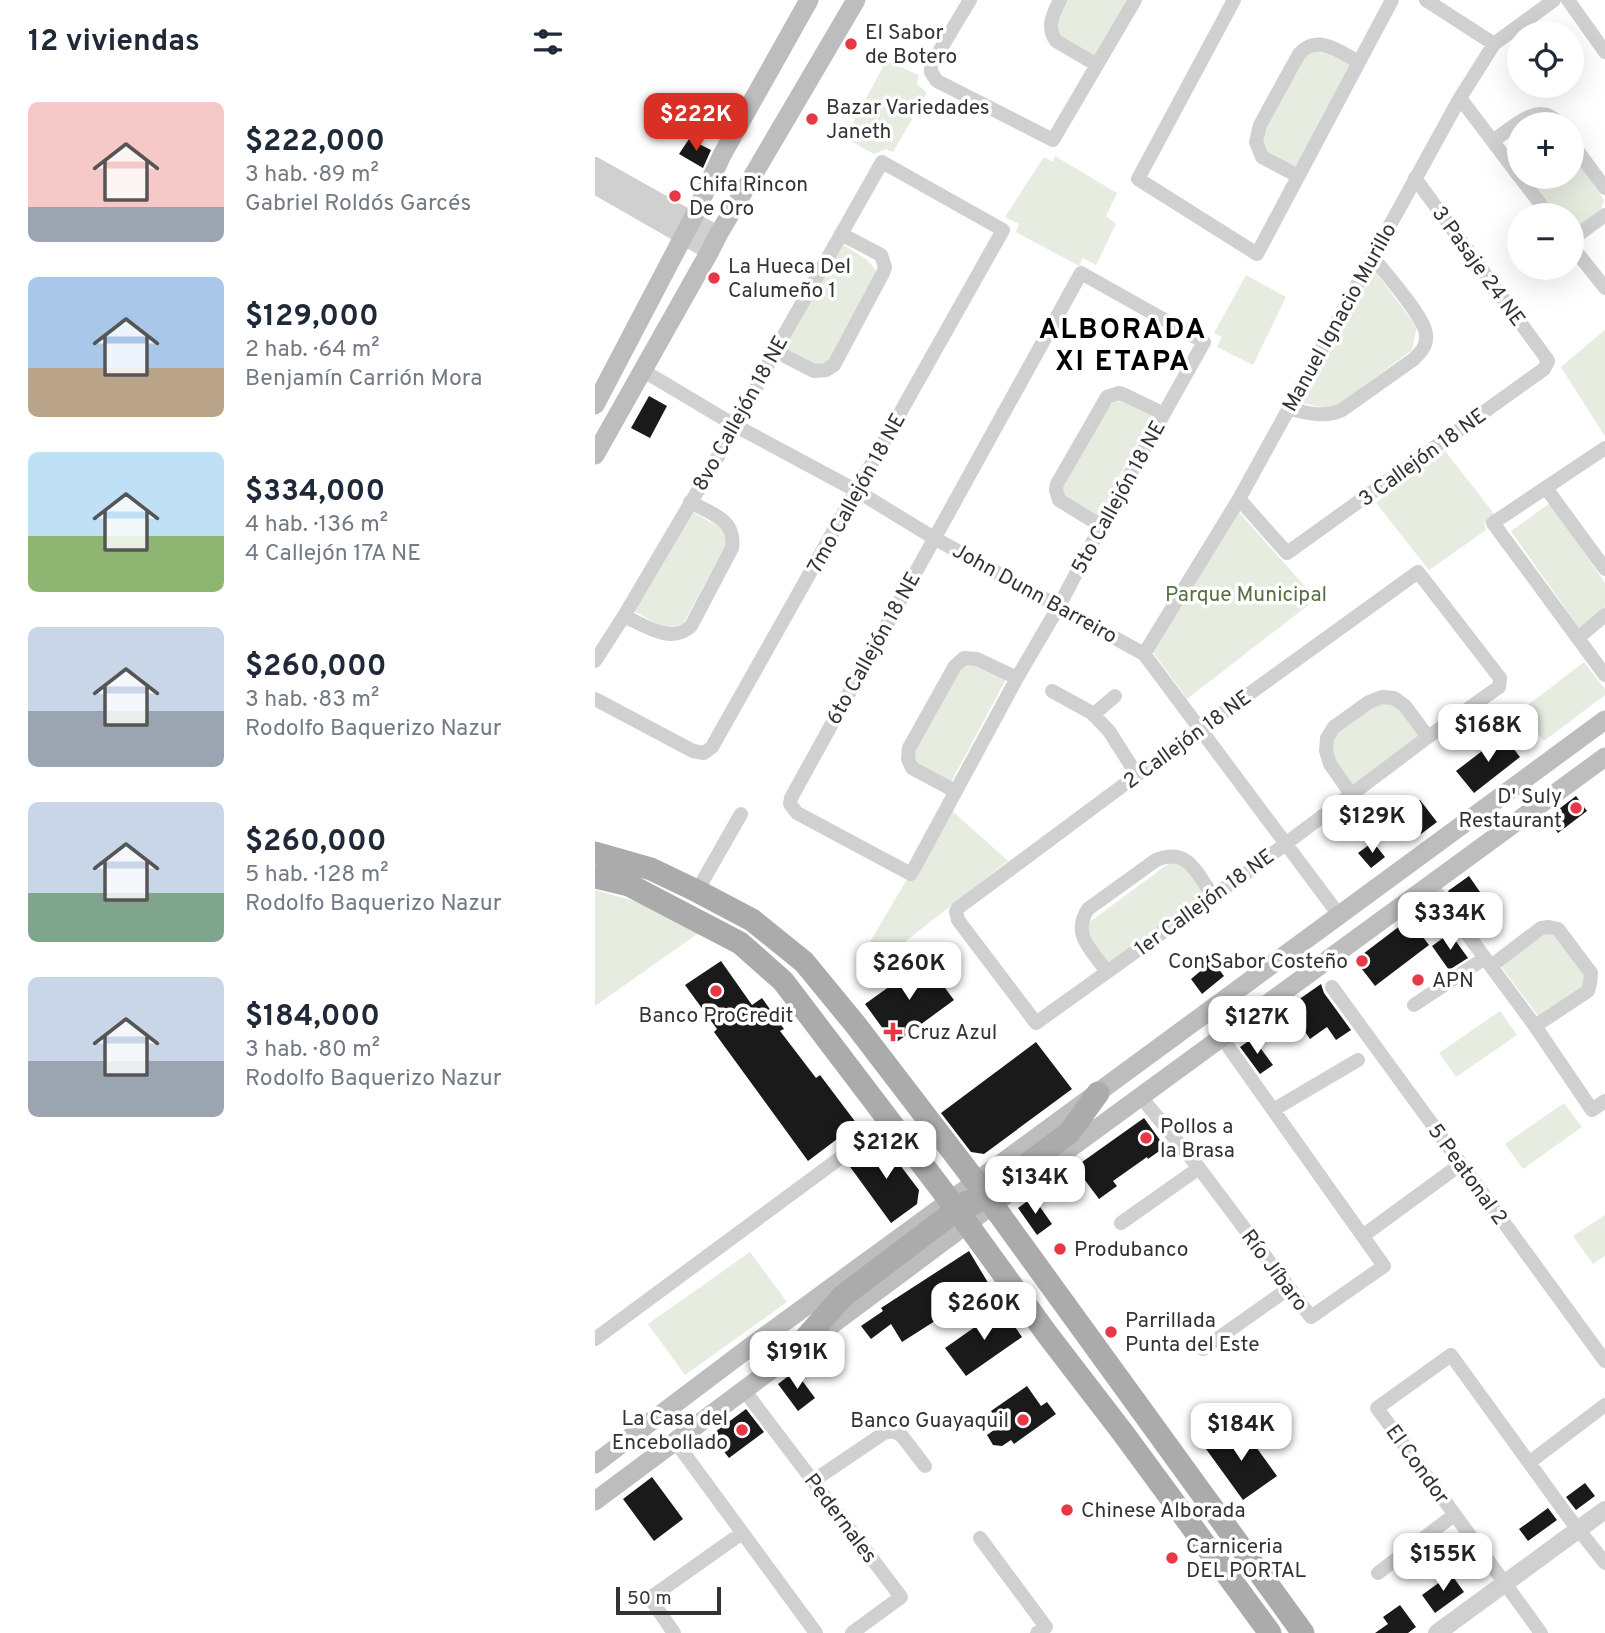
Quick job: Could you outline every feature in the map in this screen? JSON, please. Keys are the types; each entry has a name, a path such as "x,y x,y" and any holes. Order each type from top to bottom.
{"main road":[{"path":"595,405 688,228 722,155 809,0"},
{"path":"595,455 714,243 856,0"},
{"path":"595,1501 788,1358 843,1296 1069,1133 1098,1093 1605,720"},
{"path":"595,1464 750,1346 1141,1097 1605,757"},
{"path":"595,853 651,869 697,891 752,920 804,962 855,1024 971,1203 1303,1633"},
{"path":"595,877 629,885 740,943 783,981 908,1146 971,1203 1015,1291 1271,1633"},
{"path":"1222,1038 1214,1027 1213,1019 1216,1014 1246,991 1262,972"},
{"path":"1141,1097 1145,1089 1177,1063 1177,1053 1169,1041"},
{"path":"702,1421 710,1406 757,1367 757,1356 750,1346"}],"street":[{"path":"970,0 931,65 931,72 937,81 1053,140 1135,0"},
{"path":"1060,0 1051,21 1052,36 1097,65"},
{"path":"1234,0 1138,179 1257,254 1392,0"},
{"path":"1426,0 1494,44"},
{"name":"Manuel Ignacio Murillo","path":"1145,654 1239,499 1460,98 1494,44 1554,0"},
{"path":"1568,0 1605,52"},
{"path":"1298,176 1262,157 1256,142 1260,125 1304,47 1319,43 1359,62"},
{"path":"1460,98 1507,160"},
{"path":"1493,141 1507,131"},
{"path":"1584,160 1605,188"},
{"name":"8vo Callejón 18 NE","path":"595,661 736,426 881,162 1003,230"},
{"path":"595,166 714,243"},
{"name":"3 Pasaje 24 NE","path":"1415,178 1544,355"},
{"path":"595,185 688,228"},
{"path":"1529,189 1540,203"},
{"path":"1584,230 1605,215"},
{"name":"7mo Callejón 18 NE","path":"595,699 693,751 704,753 712,747 1003,230"},
{"path":"775,351 814,371 826,370 835,365 885,267 881,255 841,234"},
{"path":"1289,408 1312,414 1333,414 1423,351 1426,341 1425,325 1372,256"},
{"path":"1584,261 1605,288"},
{"name":"5to Callejón 18 NE","path":"911,874 1204,342 1081,273"},
{"name":"6to Callejón 18 NE","path":"911,874 797,813 790,804 793,793 1081,273"},
{"name":"3 Callejón 18 NE","path":"1239,499 1287,553 1544,369 1548,361 1544,355"},
{"name":"John Dunn Barreiro","path":"642,370 736,426 857,491 934,538 1145,654 1339,915"},
{"path":"1101,526 1059,500 1057,484 1107,397 1119,393 1164,414"},
{"path":"1605,448 1493,523 1605,676"},
{"path":"1546,488 1605,569"},
{"path":"624,616 670,635 678,634 691,626 732,548 734,538 727,523 690,502"},
{"name":"2 Callejón 18 NE","path":"1036,1023 958,920 958,908 1418,572 1500,678"},
{"path":"1578,638 1605,615"},
{"path":"955,792 912,768 908,759 909,748 955,666 964,659 977,659 1017,678"},
{"name":"1er Callejón 18 NE","path":"1036,1023 1248,872 1499,687 1500,678"},
{"path":"1052,691 1093,715 1109,731 1137,775"},
{"path":"1093,715 1115,696"},
{"path":"1352,794 1330,764 1326,751 1327,738 1334,727 1369,702 1382,697 1394,698 1405,706 1428,737"},
{"path":"697,891 741,814"},
{"path":"1107,972 1083,937 1080,928 1082,918 1088,909 1156,860 1178,856 1188,862 1213,896"},
{"path":"1430,885 1535,1026 1592,1110 1605,1101"},
{"path":"1414,1005 1541,928 1549,927 1558,929 1591,973 1588,991 1535,1026"},
{"name":"5 Peatonal 2","path":"1332,988 1605,1361"},
{"name":"Río Jíbaro","path":"1141,1097 1199,1168 1311,1317 1384,1266 1222,1038"},
{"path":"1273,1110 1358,1060"},
{"path":"595,1339 889,1120"},
{"path":"1364,1235 1461,1164"},
{"path":"1121,1223 1199,1168"},
{"path":"1203,1349 1288,1289"},
{"name":"El Condor","path":"1541,1633 1377,1408 1451,1355 1605,1563"},
{"name":"Pedernales","path":"744,1390 901,1597 852,1633"},
{"path":"1530,1462 1605,1405"},
{"path":"813,1481 884,1433 894,1431 902,1436 925,1466"},
{"path":"675,1441 815,1633"},
{"path":"1437,1633 1605,1510"},
{"path":"1378,1573 1454,1515"},
{"path":"674,1633 650,1598 742,1533"},
{"path":"980,1538 1046,1627 1037,1633"}],"green space":[{"path":"1066,0 1128,0 1096,57 1062,38 1055,29"},
{"path":"1308,51 1326,51 1351,65 1296,171 1266,153 1260,133"},
{"path":"886,61 919,75 917,84 927,93 893,152 886,149 874,154 845,138"},
{"path":"1055,156 1117,193 1106,216 1116,224 1096,265 1083,258 1079,266 1016,232 1019,224 1005,217 1044,157 1053,162"},
{"path":"1584,170 1604,200 1601,209 1584,222 1584,203 1549,203 1538,189 1584,189"},
{"path":"842,244 868,261 878,276 832,362 813,365 785,348"},
{"path":"1374,270 1417,327 1412,350 1341,403 1325,408 1302,403"},
{"path":"1246,275 1286,297 1253,365 1217,347 1222,337 1214,333"},
{"path":"1605,330 1605,435 1604,435 1561,367"},
{"path":"1123,401 1152,416 1097,518 1062,494 1063,488 1108,407 1114,402"},
{"path":"1445,451 1495,515 1484,524 1486,530 1429,570 1376,503"},
{"path":"1550,503 1605,583 1605,607 1579,628 1511,531"},
{"path":"690,511 724,529 727,543 683,624 664,628 634,611"},
{"name":"Parque Municipal","path":"1239,512 1316,599 1187,699 1153,652"},
{"path":"1584,662 1605,689 1605,695 1544,741 1520,711"},
{"path":"980,664 1006,679 950,784 922,769 914,752 963,666"},
{"path":"1383,703 1396,704 1423,736 1352,790 1332,761 1334,734 1374,706"},
{"path":"949,808 1008,861 874,966 864,952"},
{"path":"1172,861 1189,870 1208,895 1107,967 1086,928 1091,921"},
{"path":"595,890 645,904 700,932 595,1006"},
{"path":"1541,933 1556,934 1585,974 1582,989 1539,1017 1500,965"},
{"path":"1500,1011 1517,1035 1456,1077 1439,1053"},
{"path":"1564,1103 1582,1127 1523,1169 1505,1144"},
{"path":"1605,1215 1605,1256 1593,1264 1573,1236"},
{"path":"750,1252 787,1302 685,1375 648,1324"}],"building":[{"path":"689,139 711,150 703,168 679,154"},
{"path":"649,396 667,406 650,438 631,428"},
{"path":"1503,735 1520,757 1474,793 1456,771"},
{"path":"1576,796 1587,811 1558,833 1547,818"},
{"path":"1420,800 1437,822 1421,834 1404,811"},
{"path":"1373,842 1385,857 1371,868 1358,853"},
{"path":"1469,876 1480,892 1459,907 1448,891"},
{"path":"1409,919 1429,945 1375,986 1355,960"},
{"path":"1450,933 1468,958 1449,970 1432,946"},
{"path":"1208,955 1224,976 1202,994 1191,979 1203,969 1198,963"},
{"path":"721,961 752,1005 762,998 784,1029 780,1031 816,1078 820,1075 857,1124 808,1161 714,1032 717,1029 685,985"},
{"path":"925,961 954,1000 894,1044 865,1004"},
{"path":"1321,984 1324,993 1351,1030 1336,1040 1327,1027 1310,1039 1288,1007"},
{"path":"1253,1038 1273,1065 1260,1074 1240,1047"},
{"path":"1036,1042 1072,1089 984,1154 971,1152 941,1113"},
{"path":"1144,1118 1165,1147 1113,1181 1117,1186 1099,1199 1075,1167"},
{"path":"881,1140 919,1190 917,1204 891,1223 848,1164"},
{"path":"1033,1197 1052,1224 1037,1235 1018,1208"},
{"path":"969,1251 990,1286 902,1342 891,1324 871,1339 861,1326 883,1311 881,1308"},
{"path":"1002,1308 1022,1337 966,1376 945,1348"},
{"path":"795,1371 815,1398 798,1411 778,1384"},
{"name":"Banco Guayaquil","path":"1027,1386 1041,1406 1047,1402 1056,1414 1014,1444 1011,1440 1002,1446 993,1445 987,1435 1001,1425 991,1411"},
{"name":"La Casa del Encebollado","path":"746,1409 764,1432 729,1458 711,1435"},
{"path":"1240,1425 1277,1476 1243,1500 1206,1449"},
{"path":"652,1477 683,1519 654,1541 623,1499"},
{"path":"1585,1483 1595,1496 1576,1510 1566,1497"},
{"path":"1548,1508 1557,1520 1528,1541 1519,1529"},
{"path":"1451,1574 1464,1592 1435,1613 1422,1595"},
{"path":"1400,1605 1416,1627 1408,1633 1375,1633 1388,1624 1383,1617"}],"place":[{"name":"El Sabor de Botero","path":"851,44"},
{"name":"Bazar Variedades Janeth","path":"812,119"},
{"name":"Chifa Rincon De Oro","path":"675,196"},
{"name":"La Hueca Del Calumeño 1","path":"714,278"},
{"name":"D' Suly Restaurant","path":"1576,808"},
{"name":"Con Sabor Costeño","path":"1362,961"},
{"name":"APN","path":"1418,980"},
{"name":"Banco ProCredit","path":"716,991"},
{"name":"Cruz Azul","path":"893,1032"},
{"name":"Pollos a la Brasa","path":"1146,1138"},
{"name":"Produbanco","path":"1060,1249"},
{"name":"Parrillada Punta del Este","path":"1111,1332"},
{"name":"Banco Guayaquil","path":"1023,1420"},
{"name":"La Casa del Encebollado","path":"742,1430"},
{"name":"Chinese Alborada","path":"1067,1510"},
{"name":"Carniceria DEL PORTAL","path":"1172,1558"}],"district":[{"name":"ALBORADA XI ETAPA","path":"1123,344"}]}
